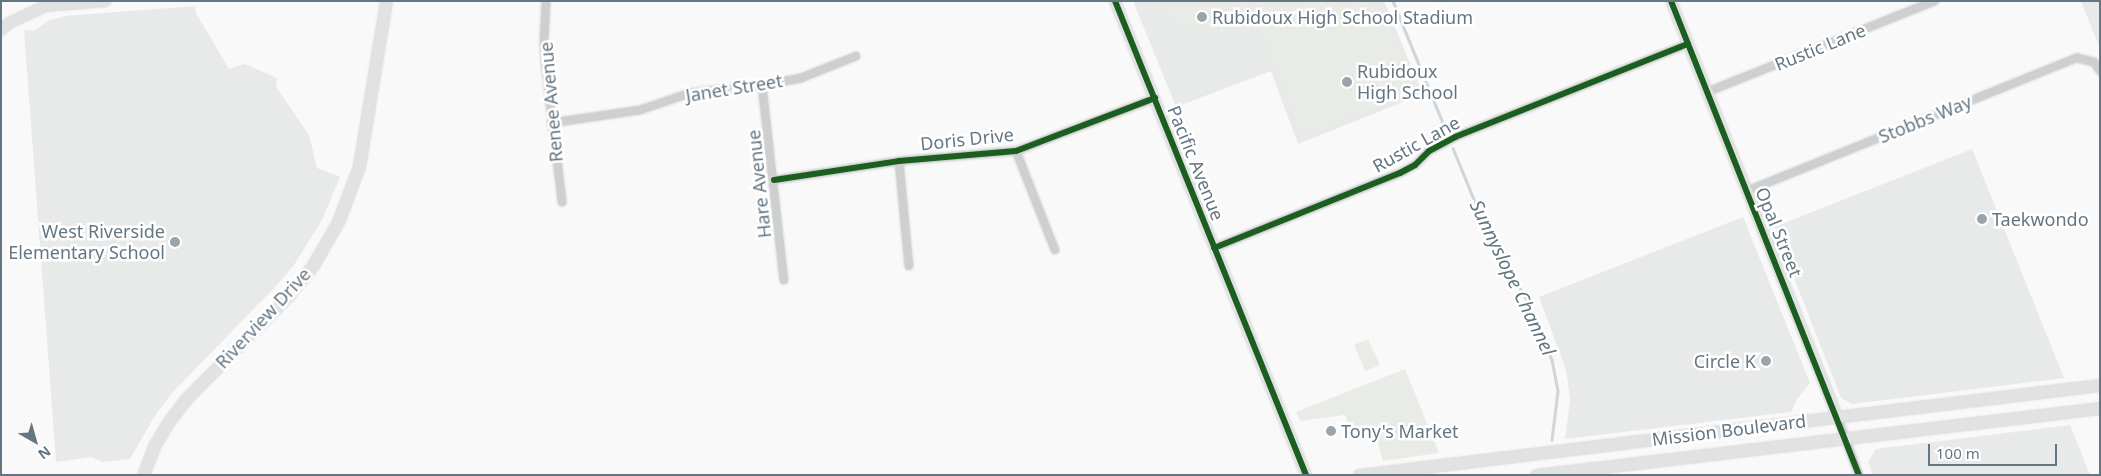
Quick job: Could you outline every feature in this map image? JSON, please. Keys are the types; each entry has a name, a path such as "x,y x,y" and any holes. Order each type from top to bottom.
{"main road":[{"name":"Riverview Drive","path":"143,475 154,446 167,424 185,400 288,296 313,265 338,222 359,166 386,1"},
{"name":"Mission Boulevard","path":"1359,475 2100,385"},
{"name":"Mission Boulevard","path":"1536,475 2100,408"}],"street":[{"path":"5,27 45,6 106,1"},
{"name":"Renee Avenue","path":"546,1 544,42 551,123 562,202"},
{"name":"Pacific Avenue","path":"1115,1 1306,475"},
{"name":"Opal Street","path":"1671,1 1859,475"},
{"name":"Rustic Lane","path":"1707,92 1934,1"},
{"name":"Rustic Lane","path":"1214,248 1400,173 1414,165 1429,151 1454,137 1688,44"},
{"name":"Janet Street","path":"551,123 640,110 690,92 762,85 802,78 856,56"},
{"name":"Stobbs Way","path":"1747,191 2076,58 2085,58 2094,62 2100,71"},
{"name":"Hare Avenue","path":"762,85 784,280"},
{"name":"Doris Drive","path":"774,180 899,161 1016,151 1154,98"},
{"path":"1016,151 1055,250"},
{"path":"899,161 909,266"}],"shaded area":[{"name":"Rubidoux High School","path":"1133,1 1384,1 1423,94 1298,144 1271,71 1176,107"},
{"name":"Rubidoux High School Stadium","path":"1154,1 1250,1 1240,15 1229,22 1220,27 1198,30 1182,26 1171,20"},
{"path":"1253,1 1376,1 1416,91 1308,134 1300,130 1252,5"},
{"path":"2081,1 2100,1 2100,48 2098,44"},
{"name":"West Riverside Elementary School","path":"195,6 196,13 229,69 245,64 277,78 276,87 309,135 317,168 340,177 322,220 294,265 172,393 154,417 130,459 102,462 92,457 56,462 24,30 33,31 50,20 65,16"},
{"path":"1972,149 2064,378 1852,404 1841,398 1774,227"},
{"path":"1743,217 1810,383 1797,399 1791,412 1565,439 1570,399 1566,370 1539,297"},
{"path":"1368,339 1380,365 1365,371 1354,345"},
{"path":"1405,369 1439,453 1383,461 1375,433 1354,437 1345,415 1300,421 1296,412"},
{"path":"2070,425 2090,475 1873,475 1868,462 1876,449"}],"waterway":[{"name":"Sunnyslope Channel","path":"1393,1 1446,130"},
{"name":"Sunnyslope Channel","path":"1453,148 1489,236 1526,298 1552,360 1558,391 1552,440"}],"cycle path":[{"path":"1115,1 1306,475"},
{"path":"1671,1 1859,475"},
{"path":"1214,248 1400,173 1415,165 1429,151 1455,137 1688,44"},
{"path":"774,180 899,161 1016,151 1155,98"}],"place":[{"name":"Rubidoux High School Stadium","path":"1202,17"},
{"name":"Rubidoux High School","path":"1347,82"},
{"name":"Taekwondo","path":"1982,219"},
{"name":"West Riverside Elementary School","path":"175,242"},
{"name":"Circle K","path":"1766,361"},
{"name":"Tony's Market","path":"1331,431"}]}
